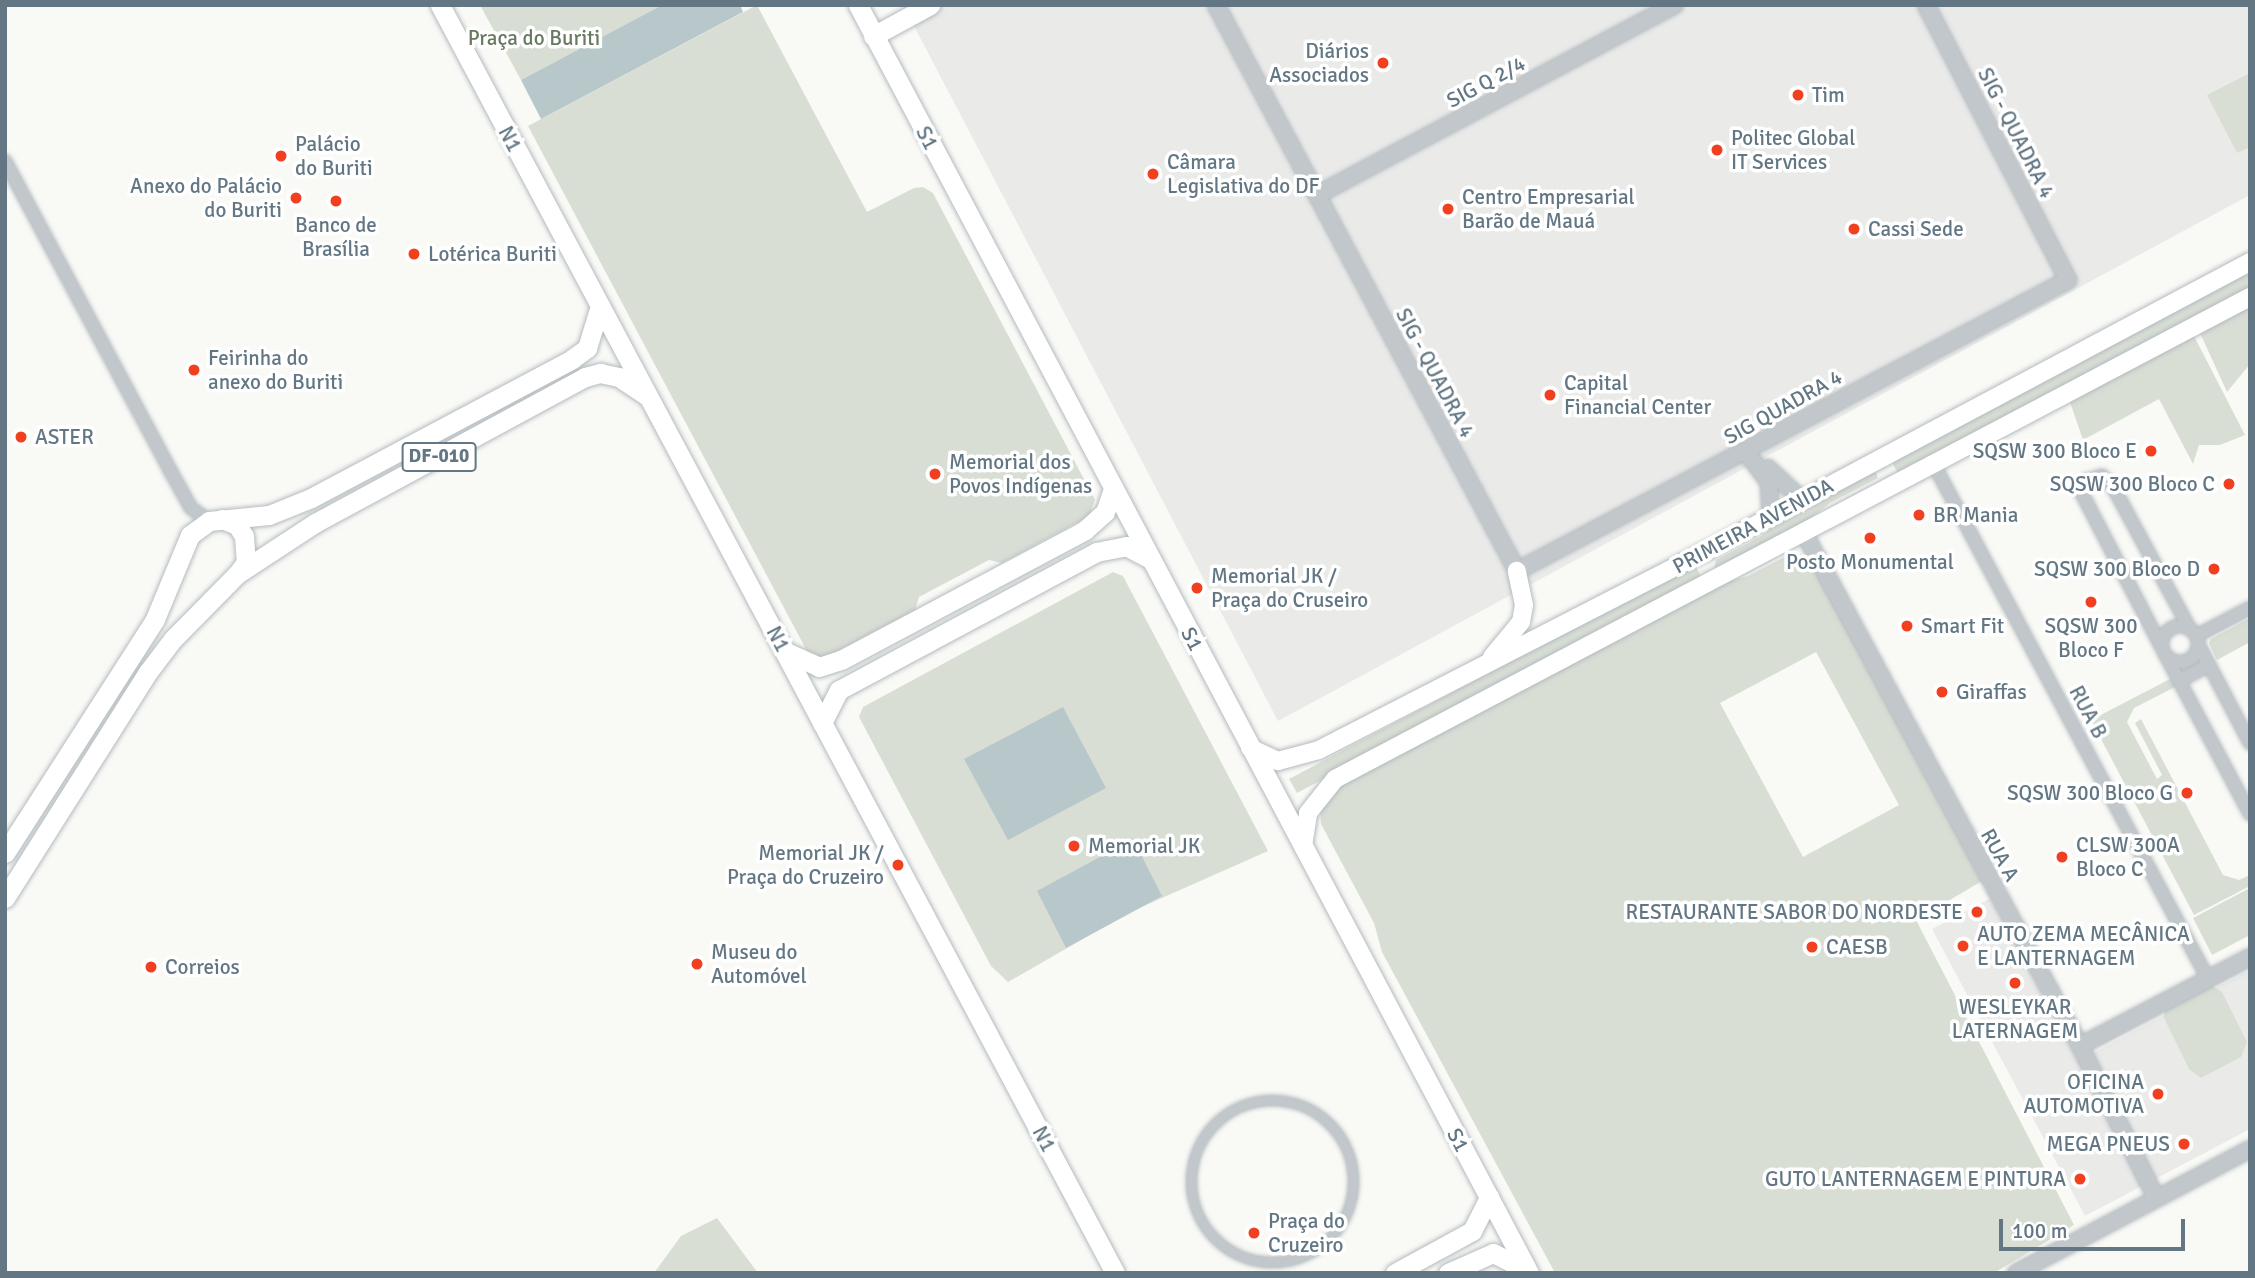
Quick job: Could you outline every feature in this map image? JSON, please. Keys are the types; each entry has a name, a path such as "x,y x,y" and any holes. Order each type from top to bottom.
{"main road":[{"name":"N1","path":"440,5 1115,1273"},
{"name":"S1","path":"858,5 1529,1272"},
{"path":"873,36 930,5"},
{"name":"PRIMEIRA AVENIDA","path":"1250,748 1278,761 1308,755 1705,552 2250,262"},
{"name":"PRIMEIRA AVENIDA","path":"1303,846 1308,813 1335,779 2250,297"},
{"name":"DF-010","path":"216,520 269,515 311,498 572,359 587,348 600,306"},
{"name":"DF-010","path":"5,898 148,672 173,639 237,574 315,523 585,377 600,373 618,377 646,395"},
{"path":"1874,461 1889,472 1886,489"},
{"path":"785,652 819,667 841,660 1085,530 1105,512 1113,489"},
{"path":"5,853 155,619 190,535 216,520 237,525 244,536 246,562 237,574"},
{"path":"822,723 839,690 1096,552 1126,546 1150,559"},
{"path":"1705,552 1704,569 1718,577"},
{"path":"1480,668 1521,622 1524,605 1517,570"},
{"path":"1395,1273 1472,1231 1489,1197"},
{"path":"1448,1273 1493,1254 1529,1272"}],"street":[{"name":"SIG - QUADRA 4","path":"1216,5 1517,570"},
{"name":"SIG Q 2/4","path":"1317,195 1675,5"},
{"name":"SIG - QUADRA 4","path":"1926,5 2068,280"},
{"path":"5,161 191,508 216,520"},
{"name":"SIG QUADRA 4","path":"1517,570 1752,449 2068,280"},
{"path":"1766,464 1782,432"},
{"path":"1752,449 1801,499"},
{"path":"1752,449 1769,482 1771,515"},
{"name":"RUA B","path":"1933,463 2208,979"},
{"path":"2250,743 2112,485 2102,476 2085,481 2081,492 2250,814"},
{"name":"RUA A","path":"1804,533 2080,1046 2156,1198"},
{"path":"2195,636 2250,608"},
{"path":"2164,652 2166,631 2182,626 2195,636"},
{"path":"2164,652 2173,661 2190,659 2195,636"},
{"path":"2179,681 2209,665"},
{"path":"2080,1046 2250,957"},
{"path":"1279,1101 1313,1111 1331,1126 1346,1149 1353,1175 1351,1203 1339,1228 1320,1247 1296,1259 1268,1263 1242,1257 1218,1242 1201,1221 1191,1175 1196,1152 1218,1121 1244,1105 1279,1101"},
{"path":"2015,1273 2250,1149"}],"shaded area":[{"path":"662,5 740,5 743,12 541,119 521,80"},
{"path":"903,5 2250,5 2250,195 1278,721"},
{"path":"1063,707 1106,788 1008,840 964,759"},
{"path":"1133,839 1162,896 1066,948 1037,891"},
{"path":"1991,898 2078,1061 2250,970 2250,1129 2085,1216 1932,929"}],"green space":[{"name":"Praça do Buriti","path":"480,5 662,5 521,80"},
{"path":"757,5 867,212 914,188 923,187 933,193 1095,500 1089,516 1002,563 989,560 919,597 915,610 824,658 808,653 528,126"},
{"path":"2250,73 2250,147 2237,153 2207,95"},
{"path":"2250,270 2250,288 1898,474 1891,460"},
{"path":"2250,306 2250,364 2227,392 2200,333"},
{"path":"2194,336 2245,435 2220,445 2199,445 2193,464 2159,399 2083,440 2070,402"},
{"path":"1875,470 1878,478 1830,503 1800,526 1714,568 1716,560 1761,536 1791,513"},
{"path":"1790,554 1801,554 1810,560 1982,881 1916,920 2074,1225 1994,1273 1555,1273 1382,952 1374,923 1321,824 1320,808 1336,787 1720,584 1748,576","holes":["1816,652 1899,805 1803,857 1720,703"]},
{"path":"1695,564 1702,579 1297,793 1289,779"},
{"path":"1113,572 1123,576 1268,851 1128,913 1008,982 991,966 859,717 863,707"},
{"path":"2250,618 2250,642 2217,660 2209,643 2211,639"},
{"path":"2172,678 2177,686 2134,708 2127,722 2157,779 2162,775 2135,723 2141,719 2223,875 2239,880 2250,875 2250,886 2194,915 2091,720"},
{"path":"2250,888 2250,935 2212,955 2193,918"},
{"path":"2210,984 2222,992 2247,1042 2241,1057 2201,1078 2189,1069 2164,1018 2165,1009"},
{"path":"717,1218 758,1273 654,1273 681,1236"}],"place":[{"name":"Diários Associados","path":"1383,63"},
{"name":"Tim","path":"1798,95"},
{"name":"Politec Global IT Services","path":"1717,150"},
{"name":"Palácio do Buriti","path":"281,156"},
{"name":"Câmara Legislativa do DF","path":"1153,174"},
{"name":"Anexo do Palácio do Buriti","path":"296,198"},
{"name":"Banco de Brasília","path":"336,201"},
{"name":"Centro Empresarial Barão de Mauá","path":"1448,209"},
{"name":"Cassi Sede","path":"1854,229"},
{"name":"Lotérica Buriti","path":"414,254"},
{"name":"Feirinha do anexo do Buriti","path":"194,370"},
{"name":"Capital Financial Center","path":"1550,395"},
{"name":"ASTER","path":"21,437"},
{"name":"SQSW 300 Bloco E","path":"2151,451"},
{"name":"Memorial dos Povos Indígenas","path":"935,474"},
{"name":"SQSW 300 Bloco C","path":"2229,484"},
{"name":"BR Mania","path":"1919,515"},
{"name":"Posto Monumental","path":"1870,538"},
{"name":"SQSW 300 Bloco D","path":"2214,569"},
{"name":"Memorial JK / Praça do Cruseiro","path":"1197,588"},
{"name":"SQSW 300 Bloco F","path":"2091,602"},
{"name":"Smart Fit","path":"1907,626"},
{"name":"Giraffas","path":"1942,692"},
{"name":"SQSW 300 Bloco G","path":"2187,793"},
{"name":"Memorial JK","path":"1074,846"},
{"name":"CLSW 300A Bloco C","path":"2062,857"},
{"name":"Memorial JK / Praça do Cruzeiro","path":"898,865"},
{"name":"RESTAURANTE SABOR DO NORDESTE","path":"1977,912"},
{"name":"AUTO ZEMA MECÂNICA E LANTERNAGEM","path":"1963,946"},
{"name":"CAESB","path":"1812,947"},
{"name":"Museu do Automóvel","path":"697,964"},
{"name":"Correios","path":"151,967"},
{"name":"WESLEYKAR LATERNAGEM","path":"2015,983"},
{"name":"OFICINA AUTOMOTIVA","path":"2158,1094"},
{"name":"MEGA PNEUS","path":"2184,1144"},
{"name":"GUTO LANTERNAGEM E PINTURA","path":"2080,1179"},
{"name":"Praça do Cruzeiro","path":"1254,1233"}]}
